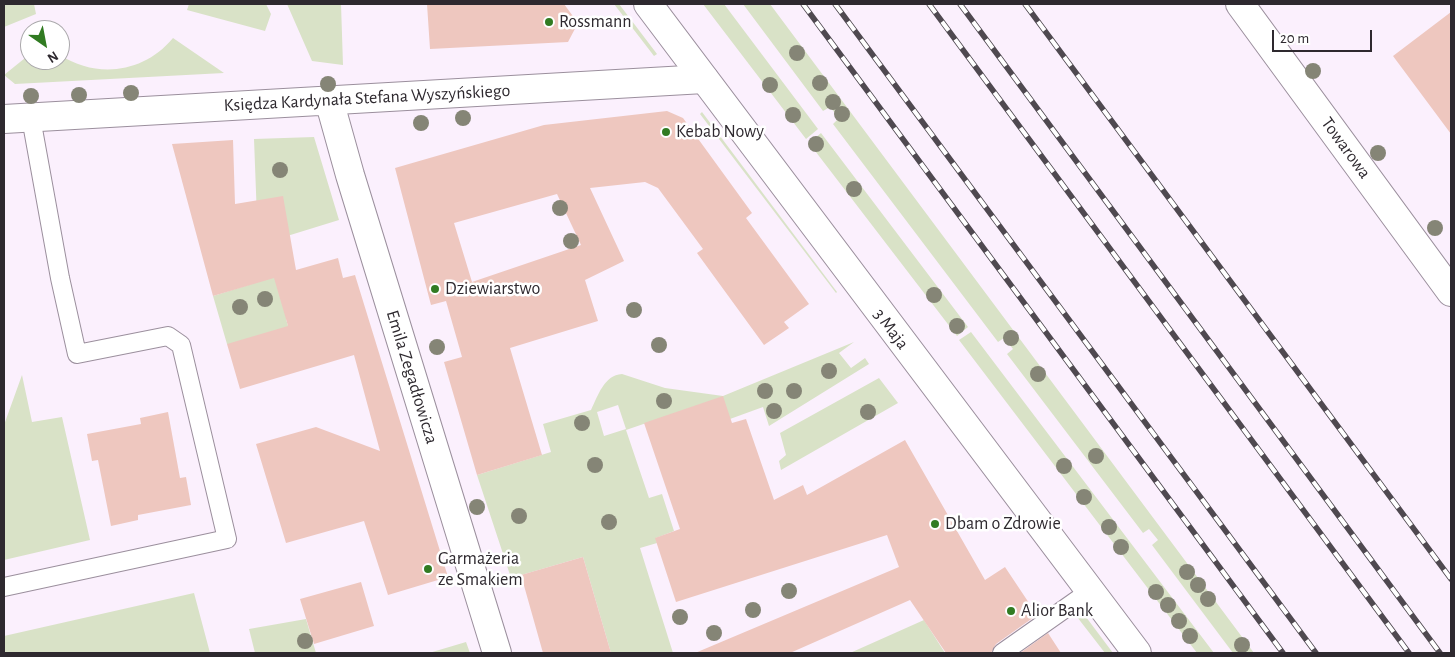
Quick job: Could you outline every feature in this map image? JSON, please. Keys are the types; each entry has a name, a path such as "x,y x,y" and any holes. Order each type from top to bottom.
{"street":[{"name":"3 Maja","path":"648,4 1137,653"},
{"name":"Towarowa","path":"1240,4 1451,292"},
{"name":"Księdza Kardynała Stefana Wyszyńskiego","path":"4,119 704,79"},
{"name":"Emila Zegadłowicza","path":"329,100 350,175 497,653"}],"lane":[{"path":"4,587 228,539 181,345 168,336 77,354 58,269 30,118"},
{"path":"1002,653 1090,591"}],"green space":[{"path":"4,4 34,4 36,14 4,27"},
{"path":"189,4 266,4 271,14 265,31 187,10"},
{"path":"287,4 341,4 343,65 312,61"},
{"path":"614,4 619,4 657,54 654,56"},
{"path":"703,4 724,4 818,129 806,139"},
{"path":"743,4 770,4 1254,653 1233,653 1152,545 1158,540 1149,529 1143,533 1007,354 1013,349 1004,338 998,342 833,124 839,118 830,107 823,111"},
{"path":"173,38 224,73 15,84 4,75 20,62 20,70 70,70 70,61 89,67 120,69 148,59"},
{"path":"702,112 837,292 836,293 700,114"},
{"path":"821,133 968,327 957,336 809,143"},
{"path":"314,137 339,220 258,245 254,139"},
{"path":"296,270 286,319 294,346 227,344 213,296"},
{"path":"971,332 1214,653 1197,653 959,340"},
{"path":"854,342 839,353 851,368 865,358 869,364 769,426 763,407 730,419 722,397 626,430 649,498 662,494 674,531 656,538 657,543 640,548 673,653 611,653 583,557 511,578 477,475 551,452 543,424 591,410 602,387 616,375 622,374 665,388 723,396","holes":["618,405 626,429 604,436 597,412"]},
{"path":"22,375 32,422 62,417 90,540 4,560 4,425"},
{"path":"879,378 898,403 781,470 779,461 786,455 780,433"},
{"path":"194,593 210,653 4,653 4,636"},
{"path":"1080,609 1113,653 1105,653 1074,613"},
{"path":"306,619 316,653 255,653 249,629"},
{"path":"924,620 945,653 850,653"},
{"path":"466,642 470,653 429,653"}],"building":[{"path":"427,4 564,4 578,23 568,42 430,49"},
{"path":"1451,12 1451,134 1393,56"},
{"path":"667,111 683,118 752,213 746,218 809,304 784,322 789,328 764,345 697,253 703,249 658,188 645,182 590,188 624,261 585,280 598,321 510,348 542,455 477,475 444,362 462,357 446,301 431,305 395,168 544,125","holes":["557,194 581,245 472,282 454,223"]},
{"path":"233,140 235,204 283,196 296,270 338,258 343,278 355,275 448,577 388,595 364,521 286,543 256,444 316,427 380,451 354,355 240,389 227,344 288,326 274,278 213,296 172,144"},
{"path":"723,396 732,423 746,419 774,500 803,485 807,495 905,440 985,580 1005,567 1037,615 996,644 991,653 946,653 910,600 790,653 695,653 899,567 887,535 676,602 655,538 680,529 644,423"},
{"path":"168,412 180,478 186,477 191,505 138,515 138,520 111,526 98,460 92,461 87,434 141,424 140,418"},
{"path":"583,557 611,653 543,653 521,575"},
{"path":"361,582 374,626 314,644 300,599"},
{"path":"1048,633 1061,653 1020,653"}],"railway":[{"path":"803,4 1283,653"},
{"path":"835,4 1316,653"},
{"path":"929,4 1409,653"},
{"path":"960,4 1440,653"},
{"path":"1025,4 1451,579"}],"place":[{"name":"Rossmann","path":"549,22"},
{"name":"Kebab Nowy","path":"666,132"},
{"name":"Dziewiarstwo","path":"435,289"},
{"name":"Dbam o Zdrowie","path":"935,524"},
{"name":"Garmażeria ze Smakiem","path":"428,569"},
{"name":"Alior Bank","path":"1011,611"}]}
